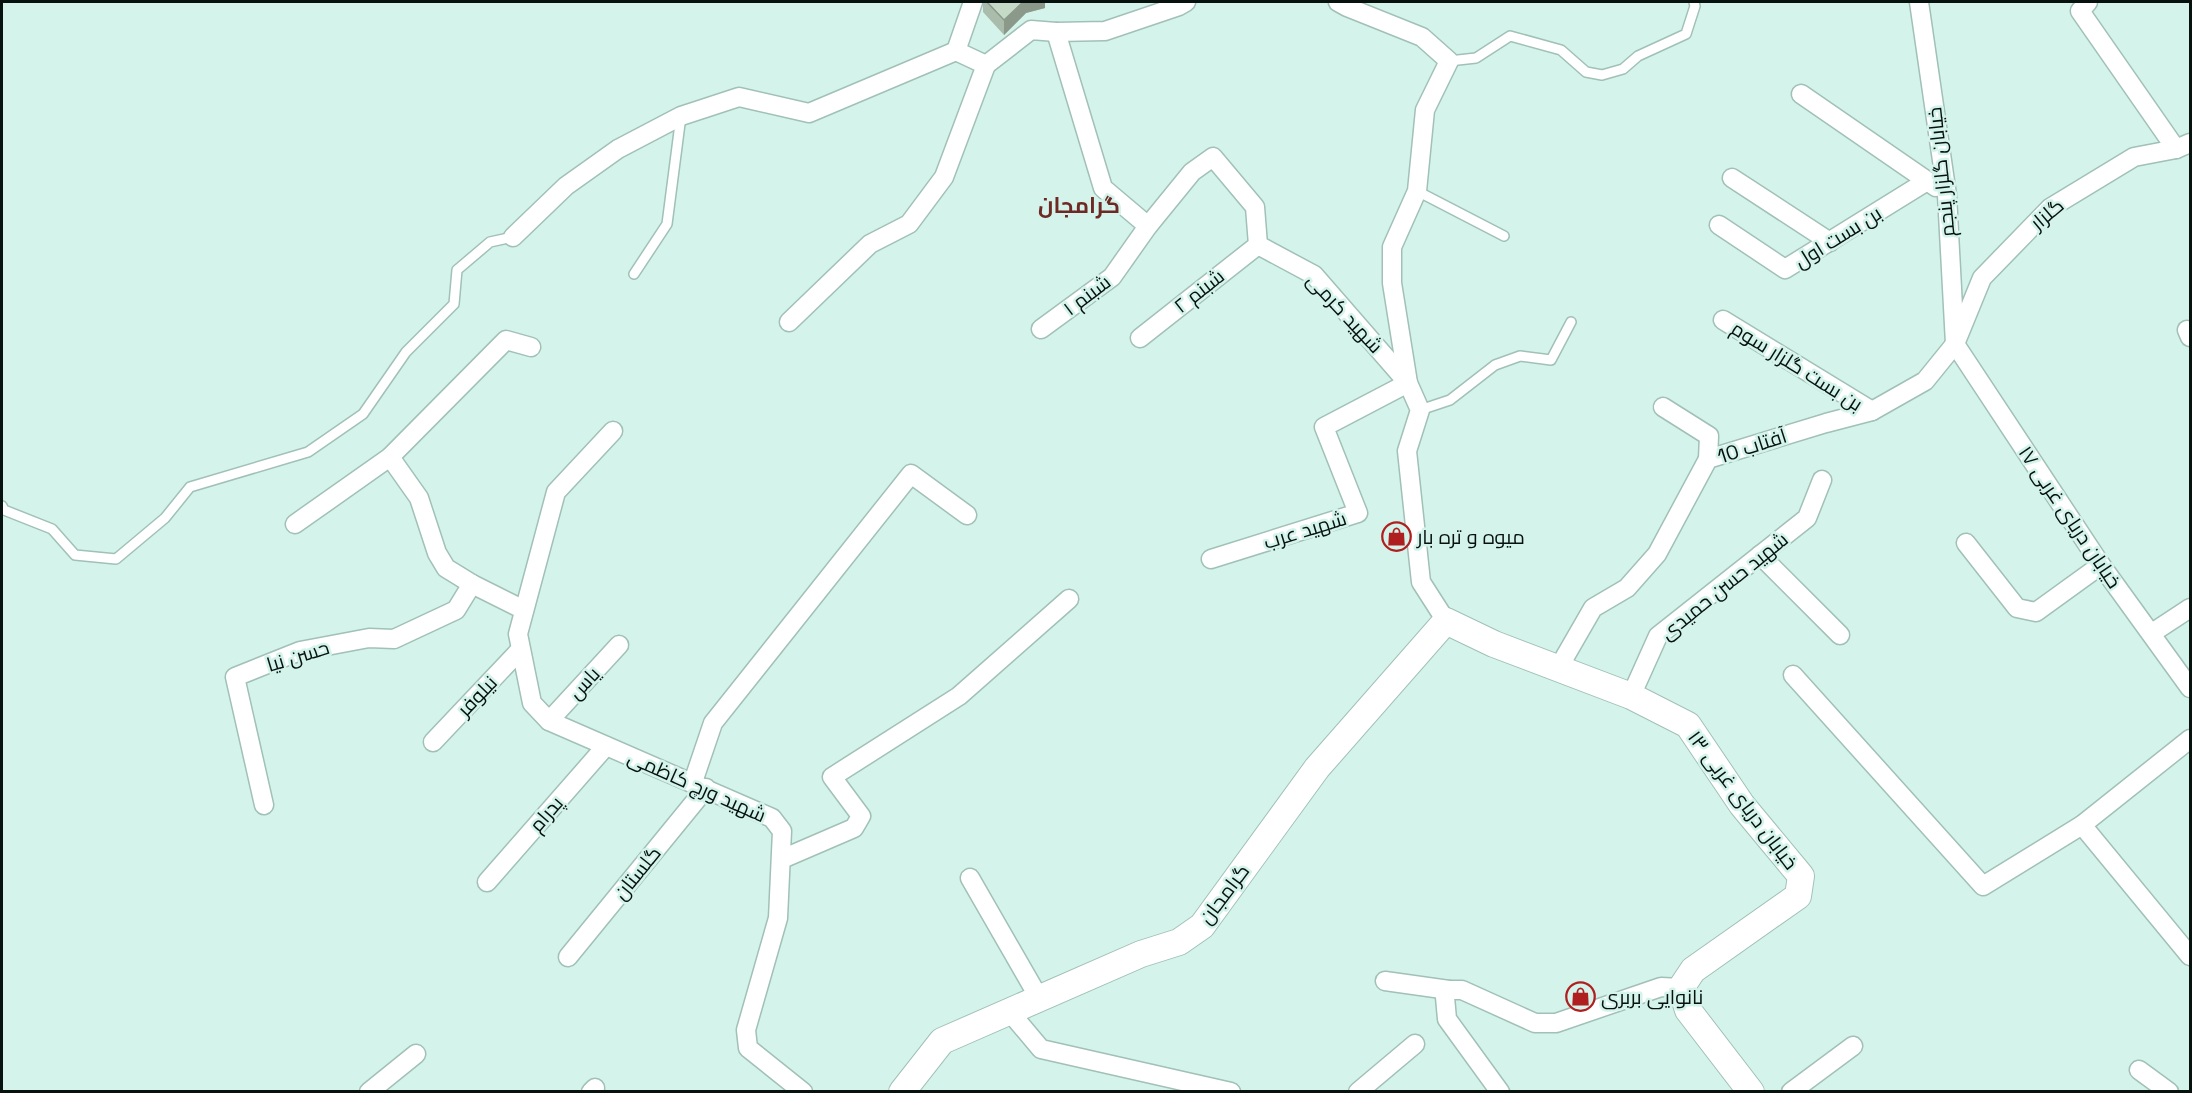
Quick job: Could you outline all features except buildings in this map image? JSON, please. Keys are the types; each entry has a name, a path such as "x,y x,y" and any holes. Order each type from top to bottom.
{"street":[{"path":"956,51 973,2"},
{"path":"789,322 870,244 909,224 944,177 986,65 1031,30 1056,33 1105,31 1186,2"},
{"path":"1338,2 1422,38 1449,61 1425,111 1417,191 1392,247 1392,283 1408,383 1420,410 1407,451 1422,582 1446,621"},
{"name":"خیابان گلزار پنجم","path":"1919,2 1947,195 1955,344"},
{"path":"2088,2 2080,12 2183,146"},
{"path":"1056,33 1102,188 1148,226 1192,172 1213,157 1255,207 1258,245"},
{"path":"513,237 566,186 618,149 681,116 739,97 809,113 956,51 986,65"},
{"path":"1801,94 1947,195"},
{"name":"گلزار","path":"1955,344 1982,278 2050,208 2134,157 2183,146"},
{"path":"1732,178 1830,242"},
{"name":"بن بست اول","path":"1719,225 1785,269 1927,181"},
{"name":"شبنم ۱","path":"1041,329 1112,277 1148,226"},
{"name":"شهید کرمی","path":"1258,245 1314,275 1408,383"},
{"name":"شبنم ۲","path":"1140,338 1258,245"},
{"name":"بن بست گلزار سوم","path":"1723,320 1872,411"},
{"path":"295,524 390,457 506,340 531,347"},
{"name":"آفتاب 10","path":"1559,667 1593,608 1627,588 1657,554 1708,459 1872,411 1924,381 1955,344"},
{"name":"خیابان دریای غربی ۱۷","path":"1955,344 2101,565 2190,688"},
{"name":"شهید عرب","path":"1211,559 1358,513 1324,427 1408,383"},
{"path":"1663,407 1709,436 1708,459"},
{"name":"شهید ورچ کاظمی","path":"613,431 556,492 518,633 532,703 549,721 700,785 771,818 782,831 778,918 746,1030 748,1048 803,1092"},
{"path":"390,457 419,498 437,553 446,567 472,584 524,610"},
{"path":"700,785 713,723 911,474 967,515"},
{"name":"شهید حسن حمیدی","path":"1631,696 1658,636 1807,518 1822,480"},
{"path":"1966,543 2017,608 2036,612 2101,565"},
{"path":"1760,555 1840,635"},
{"name":"حسن نیا","path":"264,805 236,677 300,651 369,638 394,639 456,610 472,584"},
{"path":"782,859 854,828 861,816 832,777 959,696 1069,599"},
{"path":"2152,633 2190,608"},
{"name":"خیابان دریای غربی ۱۳","path":"1446,621 1494,644 1631,696 1688,725 1742,805 1801,876 1798,896 1693,970 1681,988"},
{"name":"گرامجان","path":"902,1092 942,1041 1141,954 1179,942 1202,926 1317,768 1446,621"},
{"name":"یاس","path":"549,721 620,645"},
{"name":"نیلوفر","path":"433,742 520,650"},
{"path":"1793,675 1983,886 2082,825 2190,739"},
{"name":"پدرام","path":"487,882 606,746"},
{"name":"گلستان","path":"568,957 700,785"},
{"path":"2082,825 2190,956"},
{"path":"970,878 1039,998"},
{"path":"1384,981 1462,990 1535,1023 1556,1023 1661,987 1681,988 1688,1010 1752,1092"},
{"path":"1449,990 1445,997 1447,1019 1500,1092"},
{"path":"1009,1011 1041,1049 1231,1092"},
{"path":"1358,1092 1415,1044"},
{"path":"1791,1092 1853,1046"},
{"path":"369,1092 416,1054"},
{"path":"2139,1070 2169,1092"}],"lane":[{"path":"1449,61 1476,58 1510,36 1561,50 1586,72 1602,75 1623,69 1638,56 1686,34 1695,6 1694,2"},
{"path":"634,274 667,224 681,116"},
{"path":"1417,191 1504,236"},
{"path":"2,506 4,510 52,529 75,555 116,559 165,518 190,488 308,452 363,414 406,352 454,304 457,270 490,242 513,237"},
{"path":"1420,410 1450,400 1495,365 1520,356 1551,360 1572,322"}],"place":[{"name":"میوه و تره بار","path":"1396,537"},
{"name":"نانوایی بربری","path":"1580,997"}],"district":[{"name":"گرامجان","path":"1079,205"}]}
